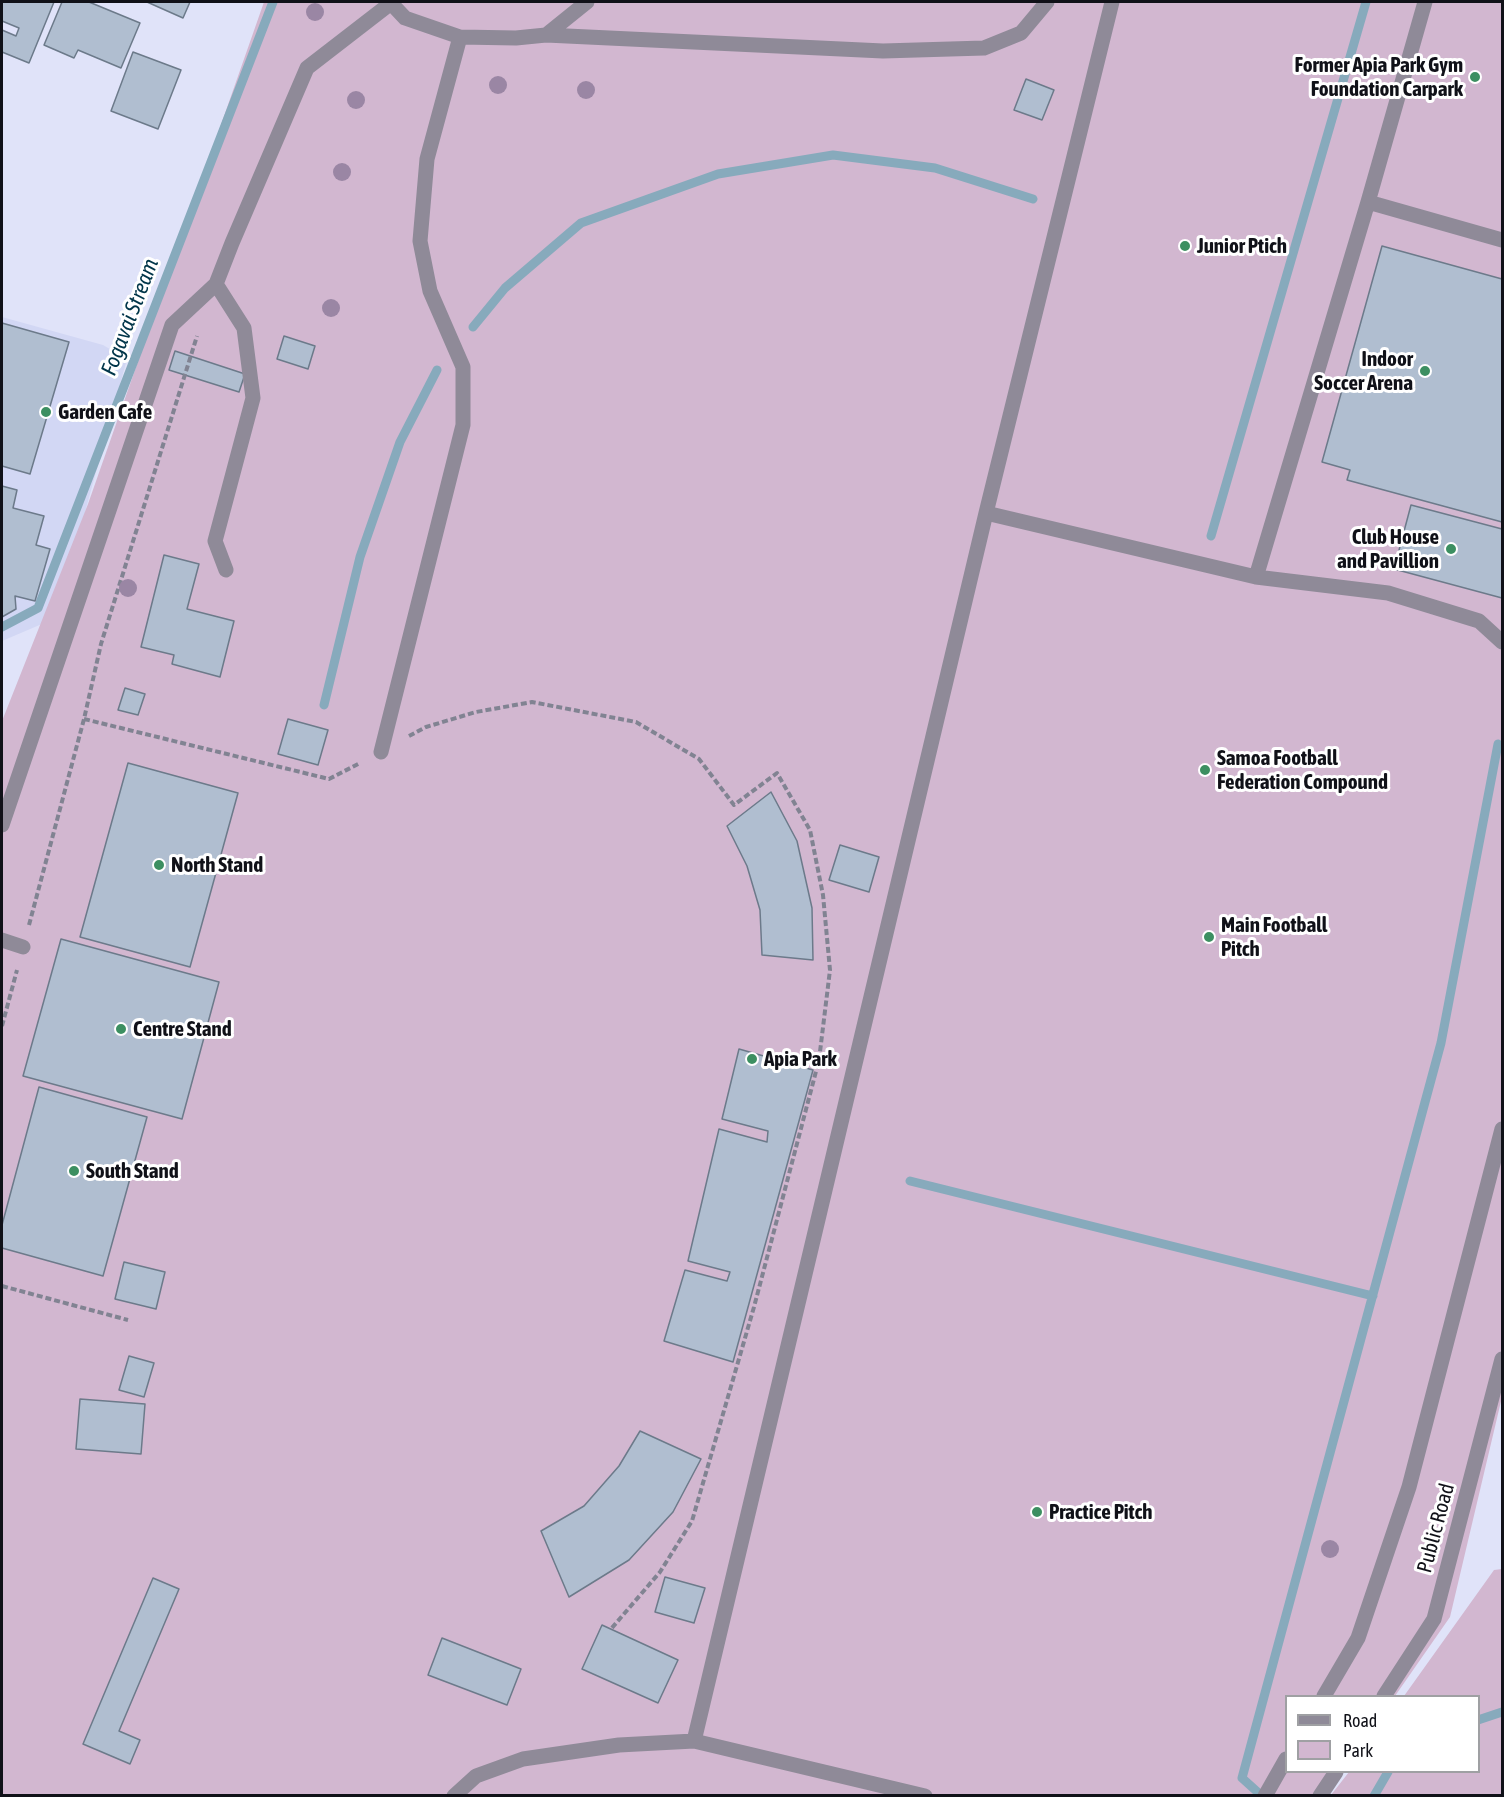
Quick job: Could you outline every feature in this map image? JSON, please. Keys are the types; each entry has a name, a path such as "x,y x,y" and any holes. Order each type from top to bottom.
{"street":[{"path":"2,825 172,325 216,285 307,69 391,2 405,18 460,37 516,38 546,35 883,51 984,48 1021,33 1047,2"},
{"path":"546,35 587,2"},
{"path":"694,1741 986,513 1112,2"},
{"path":"1256,578 1425,2"},
{"path":"381,752 463,425 463,367 430,291 420,242 427,159 460,37"},
{"path":"1368,202 1503,240"},
{"path":"216,285 244,328 253,398 215,541 226,570"},
{"path":"986,513 1256,578 1388,593 1479,621 1503,642"},
{"path":"2,940 23,947"},
{"path":"1325,1695 1358,1638 1409,1486 1503,1129"},
{"name":"Public Road","path":"1385,1695 1434,1619 1503,1359"},
{"path":"454,1796 476,1776 523,1759 619,1745 694,1741 926,1796"},
{"path":"1265,1795 1285,1762"},
{"path":"1320,1796 1335,1773"}],"path":[{"path":"2,1026 84,719 101,644 200,327"},
{"path":"84,719 329,779 426,727 476,712 532,702 636,722 699,759 734,805 777,773 810,830 823,895 830,970 819,1060 754,1307 692,1521 660,1572 611,1629"},
{"path":"2,1286 128,1320"}],"shaded area":[{"path":"2,317 103,345 127,359 56,618 2,641"}],"green space":[{"name":"Apia Park","path":"264,2 1502,2 1502,1397 1450,1617 1396,1695 1285,1695 1285,1773 1343,1773 1328,1795 2,1795 2,721 88,504"},
{"path":"1502,1569 1502,1795 1331,1795 1348,1773 1480,1773 1480,1695 1405,1695 1494,1570"}],"building":[{"path":"2,2 54,2 29,63 2,52 2,30 16,36 19,28 2,21"},
{"path":"62,2 89,2 140,23 121,68 78,50 74,58 44,45"},
{"path":"147,2 190,2 183,18"},
{"path":"133,52 181,70 158,129 111,111"},
{"path":"1026,79 1054,90 1042,120 1014,110"},
{"name":"Indoor Soccer Arena","path":"1382,246 1502,279 1502,522 1347,480 1350,470 1322,462"},
{"path":"2,323 69,342 30,474 2,466"},
{"path":"284,336 315,346 308,369 277,359"},
{"path":"175,351 245,374 239,392 169,370"},
{"path":"2,486 17,490 13,508 44,516 36,545 50,549 35,601 15,596 16,609 2,617"},
{"name":"Club House and Pavillion","path":"1411,505 1502,529 1502,598 1394,569"},
{"path":"164,555 199,564 187,609 234,621 220,677 172,664 174,655 141,647"},
{"path":"125,688 145,694 138,715 118,710"},
{"path":"288,719 328,730 318,765 278,754"},
{"name":"North Stand","path":"128,763 238,793 190,967 80,937"},
{"path":"771,792 797,841 812,908 813,960 762,955 760,910 747,866 727,826"},
{"path":"840,845 879,857 869,892 829,880"},
{"name":"Centre Stand","path":"61,939 219,982 182,1119 23,1076"},
{"path":"739,1049 813,1070 733,1362 664,1341 685,1270 727,1281 730,1272 688,1261 719,1129 767,1142 768,1131 722,1119"},
{"name":"South Stand","path":"39,1087 147,1117 103,1276 2,1248 2,1225"},
{"path":"124,1262 165,1272 156,1309 115,1299"},
{"path":"129,1356 154,1363 144,1397 119,1390"},
{"path":"80,1399 145,1404 141,1454 76,1449"},
{"path":"640,1431 701,1459 673,1512 629,1560 569,1597 541,1531 584,1506 619,1466"},
{"path":"665,1577 705,1588 694,1623 655,1612"},
{"path":"153,1578 179,1589 119,1731 140,1740 130,1764 83,1744"},
{"path":"602,1625 678,1660 658,1703 582,1669"},
{"path":"442,1638 521,1669 507,1705 428,1675"}],"waterway":[{"name":"Fogavai Stream","path":"2,627 38,608 273,2"},
{"path":"1211,536 1366,2"},
{"path":"473,327 505,288 581,223 718,174 833,155 935,168 1033,199"},
{"path":"324,705 360,557 400,442 437,370"},
{"path":"1262,1796 1242,1778 1441,1043 1498,744"},
{"path":"910,1181 1373,1296"},
{"path":"1480,1719 1502,1712"},
{"path":"1374,1796 1387,1773"}],"place":[{"name":"Former Apia Park Gym Foundation Carpark","path":"1475,77"},
{"name":"Junior Ptich","path":"1185,246"},
{"name":"Indoor Soccer Arena","path":"1425,371"},
{"name":"Garden Cafe","path":"46,412"},
{"name":"Club House and Pavillion","path":"1451,549"},
{"name":"Samoa Football Federation Compound","path":"1205,770"},
{"name":"North Stand","path":"159,865"},
{"name":"Main Football Pitch","path":"1209,937"},
{"name":"Centre Stand","path":"121,1029"},
{"name":"Apia Park","path":"752,1059"},
{"name":"South Stand","path":"74,1171"},
{"name":"Practice Pitch","path":"1037,1512"}]}
